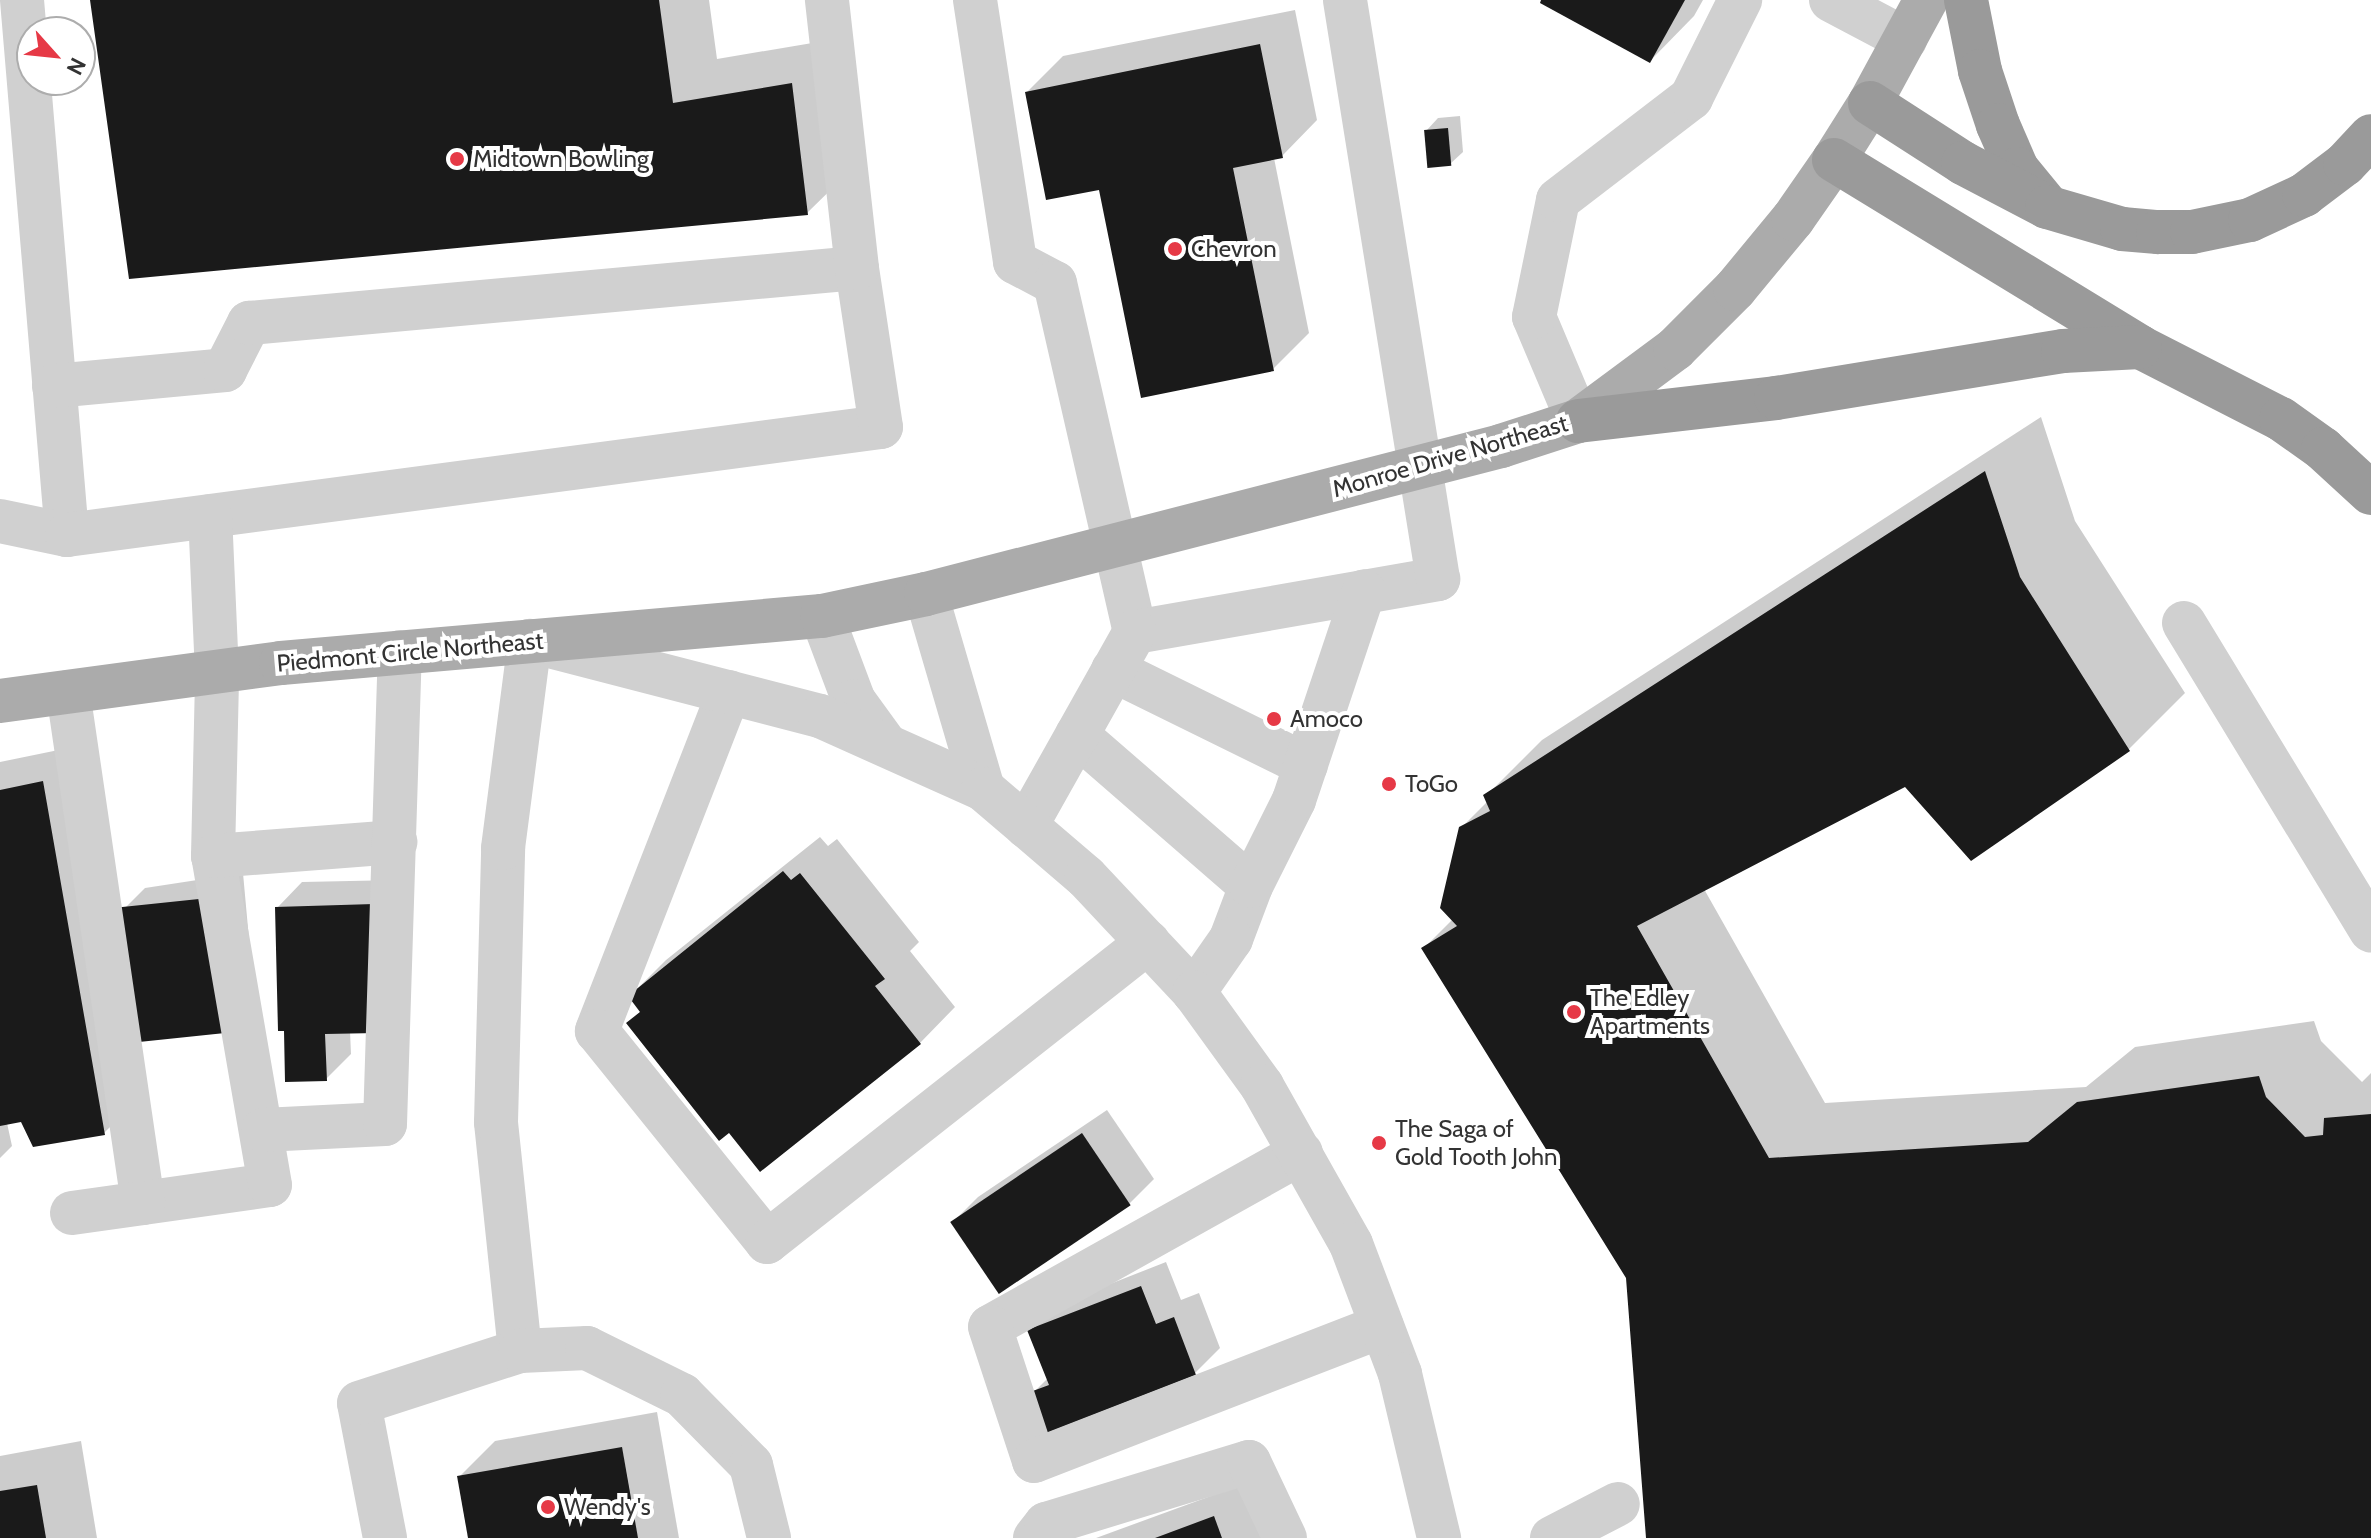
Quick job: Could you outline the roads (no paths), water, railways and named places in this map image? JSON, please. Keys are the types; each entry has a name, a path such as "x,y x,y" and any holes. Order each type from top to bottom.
{"highway":[{"path":"1966,0 1980,71 1998,125 2017,169 2047,207"},
{"path":"1870,103 1963,163 2047,207 2122,229 2158,232 2192,232 2235,223 2304,195 2345,164 2371,136"},
{"path":"1834,160 2140,347 2281,419 2323,449 2371,493"},
{"path":"1578,421 1776,398 2063,351 2140,347"}],"main road":[{"name":"Monroe Drive Northeast","path":"926,594 1501,446 1578,421 1675,349 1735,289 1793,219 1870,103 1926,0"},
{"name":"Piedmont Circle Northeast","path":"0,701 281,663 822,616 926,594"}],"street":[{"path":"22,0 67,535"},
{"path":"0,521 67,535 881,427 857,268 827,0"},
{"path":"975,0 1015,262 1055,283 1135,632 1026,826"},
{"path":"1135,632 1438,579 1345,0"},
{"path":"1578,421 1534,317 1558,200 1691,98 1740,0"},
{"path":"1831,0 1905,39"},
{"path":"54,386 225,370 249,323 857,268"},
{"path":"72,1213 270,1185 263,1130 213,856 217,674 210,516"},
{"path":"1194,992 1231,939 1251,886 1294,800 1364,591"},
{"path":"926,594 983,789"},
{"path":"822,616 854,701 886,745"},
{"path":"2184,623 2371,931"},
{"path":"520,1351 496,1122 503,848 530,641 820,716 983,789 1086,877 1194,992 1276,1105 1351,1244 1400,1374 1439,1538"},
{"path":"263,1130 385,1124 400,652"},
{"path":"1113,670 1306,765"},
{"path":"68,692 143,1203"},
{"path":"729,692 597,1031 767,1242 1148,942"},
{"path":"1077,735 1251,886"},
{"path":"213,856 395,842"},
{"path":"1301,1153 990,1327 1034,1461 1382,1326"},
{"path":"385,1538 359,1403 520,1351 587,1348 682,1395 751,1465 769,1538"},
{"path":"1035,1538 1046,1524 1249,1462 1285,1538"},
{"path":"1552,1538 1618,1504"}],"place":[{"name":"Midtown Bowling","path":"457,159"},
{"name":"Chevron","path":"1175,249"},
{"name":"Amoco","path":"1274,719"},
{"name":"ToGo","path":"1389,784"},
{"name":"The Edley Apartments","path":"1574,1012"},
{"name":"The Saga of Gold Tooth John","path":"1379,1143"},
{"name":"Wendy's","path":"548,1507"}]}
